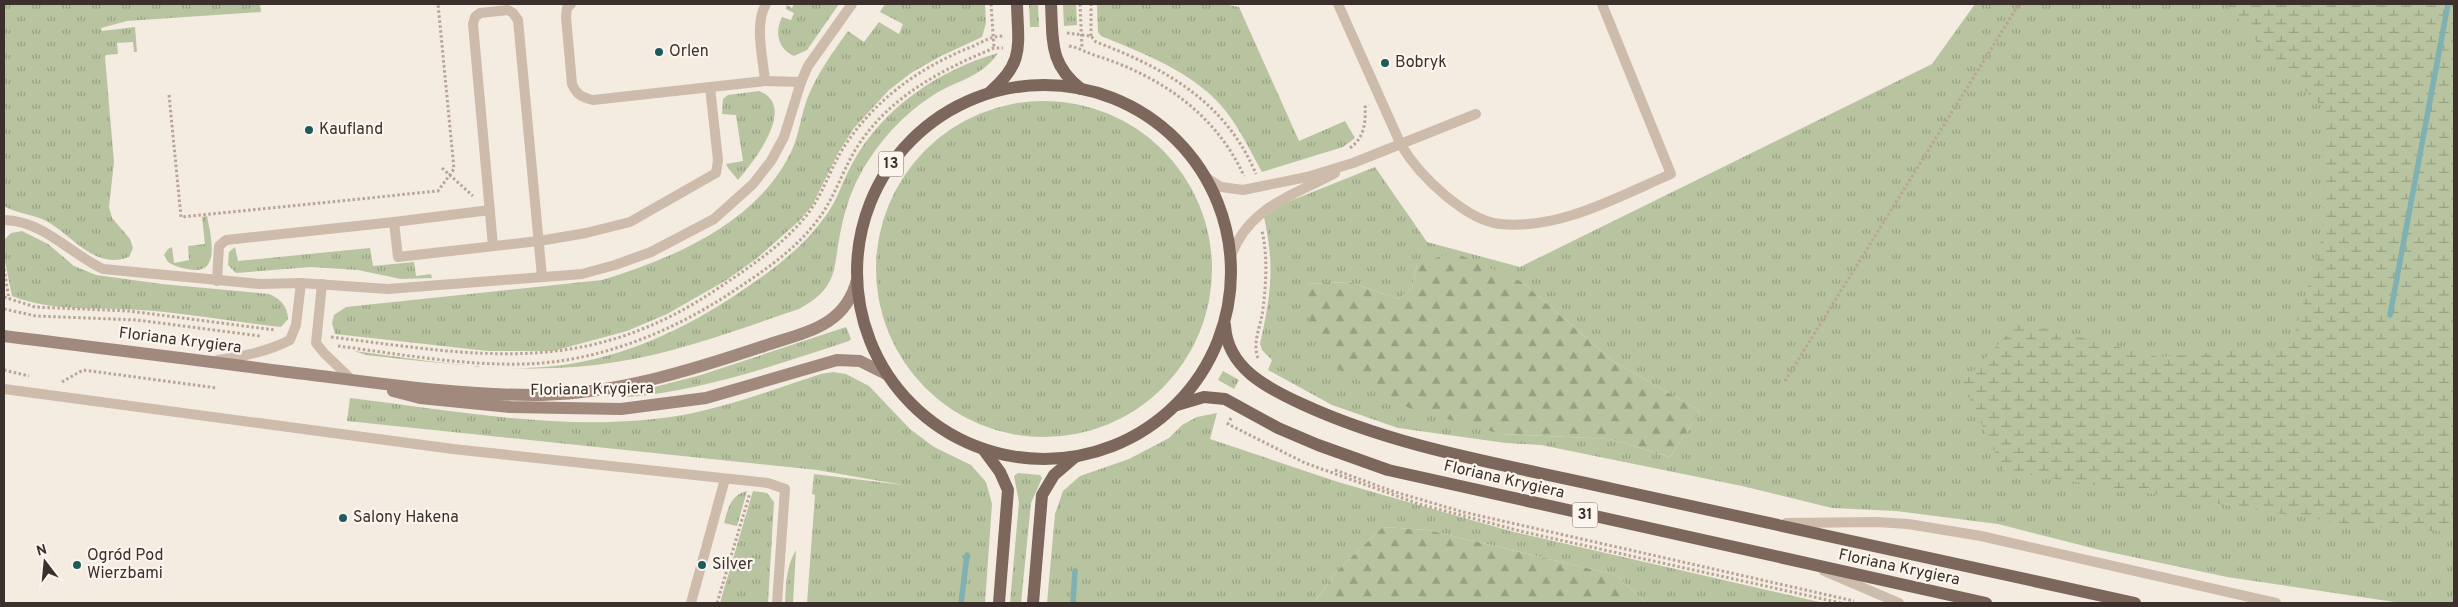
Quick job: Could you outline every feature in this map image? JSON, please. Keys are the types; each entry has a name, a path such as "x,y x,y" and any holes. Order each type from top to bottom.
{"main road":[{"name":"13","path":"1017,4 1017,60 1006,77 988,94 959,105 932,122 909,142 889,166 874,194 863,223 857,254 857,280 858,301 866,331 886,374 905,398 928,419 954,436 983,449 1029,458 1076,456 1106,448 1135,435 1173,407 1194,384 1210,358 1224,320 1229,298 1230,259 1224,220 1205,178 1187,152 1153,120 1126,104 1081,89 1063,72 1056,59 1052,4"},
{"path":"988,94 1034,85 1081,89"},
{"name":"Floriana Krygiera","path":"1224,320 1225,333 1231,352 1248,373 1302,404 1361,428 1430,447 1771,524 2135,603"},
{"name":"Floriana Krygiera","path":"1173,407 1204,397 1225,399 1297,436 1339,454 1388,470 1986,603"},
{"name":"13","path":"983,449 1000,472 1008,490 999,603"},
{"name":"13","path":"1034,603 1042,496 1054,475 1076,456"}],"street":[{"name":"Floriana Krygiera","path":"4,336 352,380 450,390 543,395 600,389 648,381 722,360 828,322 848,304 857,280"},
{"name":"Floriana Krygiera","path":"352,380 420,398 540,409 612,409 706,398 837,360 860,361 886,374"}],"lane":[{"path":"571,4 567,8 566,17 572,84 576,94 582,98 593,100 765,81 801,82"},
{"path":"765,81 760,26 761,11 766,4"},
{"path":"4,220 34,226 67,246 87,262 103,269 217,281 260,284 301,283 408,289 582,274 615,266 651,252 714,219 753,184 771,161 784,137 801,82 808,66 852,4"},
{"path":"1338,4 1401,145 1413,164 1441,192 1466,212 1499,224 1537,223 1575,215 1671,174 1602,4"},
{"path":"494,246 473,24 475,17 480,13 508,10 518,20 542,277"},
{"path":"394,222 398,257 539,241 586,233 630,222 716,173 718,160 710,87"},
{"path":"1205,178 1222,187 1243,190 1307,177 1353,163 1476,114"},
{"path":"1230,259 1242,234 1264,210 1353,163"},
{"path":"217,281 220,246 226,240 490,210"},
{"path":"210,361 256,354 276,348 290,340 296,324 301,283"},
{"path":"322,284 316,343 352,380"},
{"path":"4,389 453,449 753,482 785,489 777,603"},
{"path":"691,603 718,511 725,479"},
{"name":"Floriana Krygiera","path":"1771,524 1877,522 1908,524 1981,536 2276,603"},
{"path":"1809,565 1899,603"}],"path":[{"path":"169,95 181,216 438,191 454,169 438,4"},
{"path":"991,4 994,48"},
{"path":"1080,4 1082,48"},
{"path":"1091,4 1091,36 1096,42 1149,63 1186,86 1228,127 1248,155 1256,175"},
{"path":"1785,381 2019,4"},
{"path":"1063,33 1091,36"},
{"path":"581,349 608,342 652,325 689,307 746,269 776,246 816,205 841,152 855,132 882,101 919,72 993,36 1007,36"},
{"path":"1068,46 1082,48 1091,55 1145,74 1188,102 1222,139 1245,177 1263,176"},
{"path":"559,361 616,349 659,332 690,317 753,278 788,251 816,222 858,146 890,108 924,81 994,48 1003,48"},
{"path":"1346,150 1358,140 1363,131 1364,107 1381,100"},
{"path":"442,168 490,210"},
{"path":"1258,358 1255,347 1263,310 1266,268 1261,229"},
{"path":"4,269 10,299"},
{"path":"1234,414 1228,424 1305,463 1419,504 1524,532 1841,603"},
{"path":"1224,416 1300,454"},
{"path":"1309,458 1392,491 1463,512 1857,602"},
{"path":"717,603 753,482"}],"green space":[{"path":"4,4 260,4 261,12 127,21 101,28 102,31 135,27 137,52 134,52 133,42 117,43 118,54 106,55 105,57 114,162 109,207 112,218 130,239 133,248 129,257 117,260 95,256 48,222 4,206"},
{"path":"794,4 839,4 807,50 794,56 784,49 778,34 782,17 791,20 794,13 786,9 787,5 792,8"},
{"path":"885,4 985,4 986,23 982,37 939,57 911,73 889,90 854,128 838,153 812,206 799,221 756,259 725,281 667,314 627,331 553,351 488,351 335,334 332,323 334,315 346,307 602,280 657,261 711,234 736,217 758,198 777,176 792,150 807,99 815,81 848,31 864,42 879,22 899,34 903,24 880,12"},
{"path":"1029,4 1038,4 1039,27 1030,27"},
{"path":"1063,4 1076,4 1077,25 1064,26"},
{"path":"1097,4 1223,4 1239,7 1299,141 1345,121 1355,138 1343,147 1262,172 1241,133 1228,114 1202,87 1175,69 1101,36 1098,32"},
{"path":"1975,4 2454,4 2454,603 2401,603 2227,577 2100,550 1998,524 1896,511 1832,508 1742,486 1541,445 1506,443 1398,428 1332,405 1268,370 1272,360 1262,350 1260,344 1267,310 1270,280 1270,251 1264,217 1285,203 1375,167 1427,242 1520,267 1932,64","holes":["1417,265 1522,282 1613,361 1700,411 1670,457 1610,439 1501,434 1306,284 1349,282 1399,299 1412,288"]},
{"path":"2226,4 2454,4 2454,523 2446,532 2362,526 2004,471 1962,383 2019,322 2158,357 2291,346 2323,234 2324,108 2268,56"},
{"path":"998,53 980,71 942,90 918,106 886,137 868,161 851,195 831,278 827,286 811,301 799,309 663,352 616,362 554,368 527,368 582,362 635,347 710,311 759,279 783,261 815,230 829,212 852,164 864,144 879,125 914,94 934,81 976,60"},
{"path":"759,91 770,98 774,109 774,121 762,147 738,180 726,164 743,161 736,115 722,114 723,99 728,95"},
{"path":"1044,101 1077,104 1108,114 1137,129 1163,150 1184,176 1199,205 1209,236 1212,269 1209,302 1199,333 1184,362 1163,388 1137,409 1108,424 1077,434 1044,437 1011,434 980,424 951,409 925,388 904,362 889,333 879,302 876,269 879,236 889,205 904,176 925,150 951,129 980,114 1011,104"},
{"path":"207,216 212,250 208,265 202,269 194,270 168,262 164,255 172,247 174,263 189,260 188,246 205,244 202,217"},
{"path":"22,231 48,244 74,266 96,275 162,284 269,294 283,304 287,311 288,319 281,327 158,311 59,307 27,301 12,296 5,262 5,239 11,233"},
{"path":"235,247 238,261 370,248 373,266 414,262 416,276 431,274 432,278 401,279 358,270 311,267 236,273 228,265 229,252"},
{"path":"1453,252 1522,282 1613,361 1700,411 1670,457 1610,439 1501,434 1411,409 1340,370 1310,323 1306,284 1349,282 1399,299 1412,288 1417,265"},
{"path":"846,327 851,339 849,341 767,367 685,389 628,397 624,395 701,375"},
{"path":"354,351 440,362 470,366 366,355"},
{"path":"1223,371 1239,380 1234,389 1218,380"},
{"path":"833,372 846,374 869,386 910,429 934,447 971,465 986,482 992,504 985,603 807,603 815,495 812,494 814,474 903,485 817,470 347,421 350,398 516,418 600,422 642,420 683,415 718,407 821,374"},
{"path":"1217,413 1210,439 1338,482 1510,531 1824,603 1646,603 1616,575 1428,530 1383,527 1337,571 1314,603 1047,603 1055,514 1063,491 1080,476 1129,459 1169,438 1182,425 1197,417"},
{"path":"1018,473 1040,475 1042,478 1031,503 1021,603 1010,603 1019,502 1014,476"},
{"path":"747,491 737,526 724,523 729,507 734,499"},
{"path":"753,491 767,493 774,502 768,603 720,603"},
{"path":"1383,527 1428,530 1616,575 1646,603 1314,603 1337,571"},
{"path":"796,550 793,603 785,603 788,569"}],"waterway":[{"path":"2390,315 2448,4"},
{"path":"961,603 967,555"},
{"path":"1073,603 1075,571"}],"place":[{"name":"Orlen","path":"659,52"},
{"name":"Bobryk","path":"1385,63"},
{"name":"Kaufland","path":"309,130"},
{"name":"Salony Hakena","path":"343,518"},
{"name":"Ogród Pod Wierzbami","path":"77,565"},
{"name":"Silver","path":"702,565"}]}
